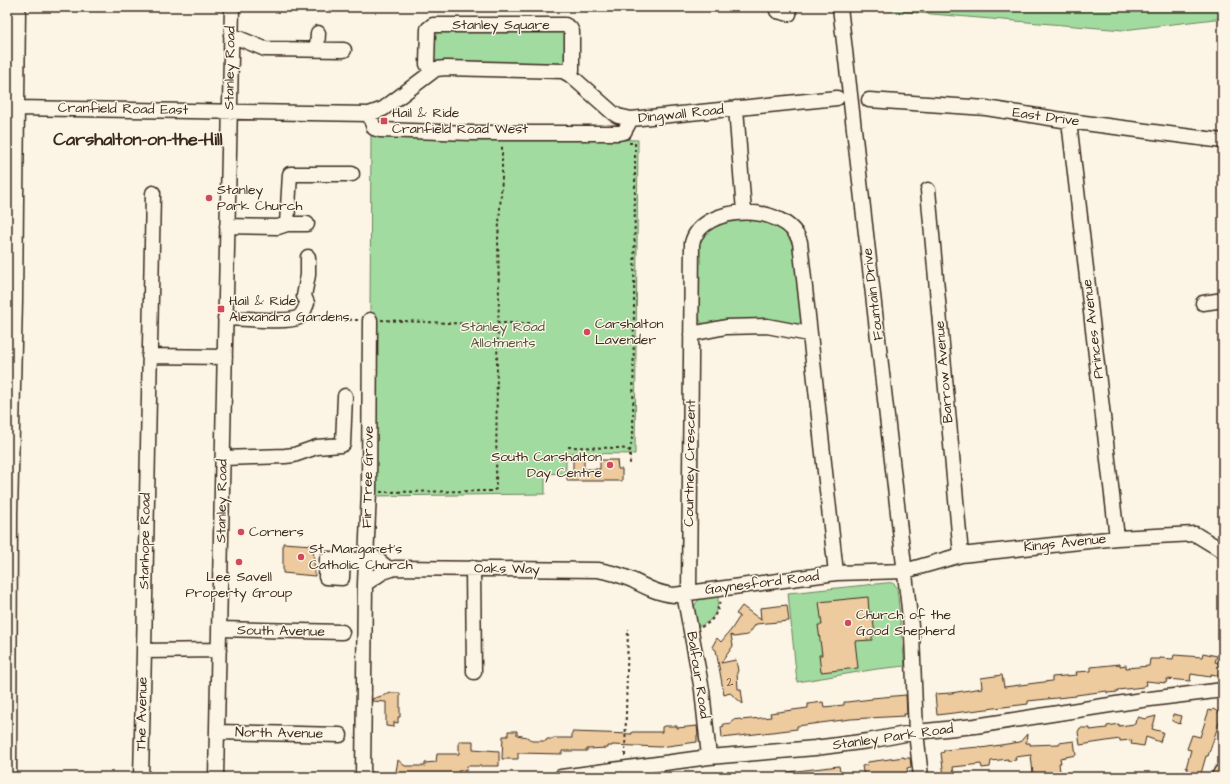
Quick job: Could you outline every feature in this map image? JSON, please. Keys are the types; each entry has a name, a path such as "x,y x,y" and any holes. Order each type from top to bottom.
{"main road":[{"path":"1221,777 1223,773"}],"street":[{"path":"9,777 10,386 18,7"},
{"name":"Stanley Road","path":"216,777 232,7"},
{"name":"Fountain Drive","path":"838,11 912,635 916,732 921,777"},
{"name":"Stanley Square","path":"431,72 428,64 428,29 433,25 565,26 570,28 572,32 572,70 570,75"},
{"path":"317,49 318,33"},
{"path":"231,35 265,49 344,50"},
{"path":"446,68 559,70 567,72 613,113 628,119 624,132 619,133 472,133 380,130 374,128 374,112 431,72 436,69 446,68"},
{"name":"Dingwall Road","path":"628,119 837,98"},
{"name":"East Drive","path":"869,100 986,108 1069,121 1223,141"},
{"name":"Cranfield Road East","path":"17,108 374,112"},
{"name":"Dingwall Road","path":"736,108 744,212"},
{"name":"Princes Avenue","path":"1069,121 1117,538"},
{"path":"287,224 290,174 352,174"},
{"name":"Barrow Avenue","path":"928,190 961,555"},
{"name":"Stanhope Road","path":"144,651 153,193"},
{"name":"Courtney Crescent","path":"687,593 692,250 694,236 702,227 729,214 744,212 761,213 778,219 790,227 800,242 836,573"},
{"path":"227,226 278,227 287,224 307,224"},
{"path":"225,318 286,320 298,318 307,303 304,296 308,275 308,257"},
{"path":"1203,303 1223,300"},
{"name":"Fir Tree Grove","path":"363,777 365,584 369,493 370,320"},
{"path":"691,334 726,327 754,326 778,327 809,334"},
{"path":"150,356 225,357"},
{"path":"223,458 294,455 317,447 343,444 345,396"},
{"name":"Kings Avenue","path":"905,571 961,555 1117,538 1195,534 1223,551"},
{"path":"343,559 366,555 389,568 365,584"},
{"name":"Oaks Way","path":"389,568 598,570 623,577"},
{"path":"473,568 474,672"},
{"name":"Gaynesford Road","path":"623,577 661,593 674,595 836,573 905,571"},
{"name":"Balfour Road","path":"687,593 691,630 702,690 709,757"},
{"name":"South Avenue","path":"219,629 342,632"},
{"path":"144,651 219,650"},
{"name":"The Avenue","path":"141,777 144,651"},
{"name":"Stanley Park Road","path":"561,777 627,772 709,757 815,748 868,741 916,732 975,726 1142,700 1223,690"},
{"name":"North Avenue","path":"217,732 340,735"}],"path":[{"path":"369,493 492,491 496,489 497,323 499,298 498,239 502,170 502,139"},
{"path":"628,143 635,143 633,432 630,451 630,466"},
{"path":"298,318 471,324 497,327"},
{"path":"497,323 531,323"},
{"path":"568,447 619,448 630,451"},
{"path":"691,630 707,625 714,618 719,604 720,588"},
{"path":"627,772 625,760 628,629"}],"green space":[{"path":"848,7 1223,7 1223,18 1123,30"},
{"path":"565,29 566,65 433,62 432,30"},
{"name":"Stanley Road Allotments","path":"371,136 496,136 638,140 635,454 566,453 566,473 545,474 545,494 369,496"},
{"path":"753,218 782,227 794,241 802,320 798,325 702,324 697,314 697,243 706,229 728,220"},
{"path":"893,583 897,588 905,666 797,682 788,593"},
{"path":"718,595 716,612 706,623 696,627 694,607 696,603 703,598"}],"building":[{"name":"South Carshalton Day Centre","path":"573,454 584,454 584,469 600,469 600,460 617,460 618,469 622,469 622,481 567,481 567,472 573,472"},
{"path":"283,543 313,545 315,576 283,573"},
{"name":"Church of the Good Shepherd","path":"868,597 869,613 872,612 875,635 872,635 872,640 855,641 858,668 821,672 819,655 822,655 818,625 822,625 819,602"},
{"path":"787,605 789,621 756,624 748,635 734,637 731,635 733,646 721,663 736,660 738,671 738,689 741,689 743,704 730,693 724,695 716,650 712,647 717,638 721,642 731,630 740,616 736,614 742,606 761,620 760,608"},
{"path":"1203,653 1217,656 1215,662 1223,664 1223,675 1211,674 1210,677 1191,674 1190,681 1167,679 1166,683 1146,681 1147,685 1143,687 1118,690 1118,692 1107,693 1107,691 1028,701 1028,704 937,715 935,694 982,688 981,678 1002,675 1004,687 1052,681 1052,677 1077,675 1076,672 1091,671 1091,667 1120,664 1120,666 1126,665 1126,668 1149,666 1150,659 1173,659 1174,655 1202,657"},
{"path":"391,693 400,693 400,717 398,717 398,723 394,722 394,727 386,726 386,702 372,701 372,699"},
{"path":"906,695 907,714 904,714 904,716 851,719 797,726 797,729 722,738 721,727 724,726 723,724 732,723 732,720 771,717 770,713 808,708 808,704 823,702 824,707 844,705 844,702"},
{"path":"1213,709 1222,714 1208,756 1206,756 1200,777 1186,777 1188,768 1186,768 1191,750 1187,749 1192,735 1200,737 1209,710 1212,711"},
{"path":"1173,714 1182,716 1180,724 1172,721"},
{"path":"1156,716 1152,729 1163,732 1160,742 1146,737 1144,746 1131,744 1132,740 1120,741 1120,739 1080,745 1078,732 1080,728 1090,728 1090,730 1107,728 1107,726 1119,724 1119,726 1135,724 1138,717 1145,719"},
{"path":"677,726 677,728 697,726 697,742 660,747 612,745 608,746 608,748 587,749 587,751 562,751 562,754 518,753 518,759 502,759 503,736 508,736 508,731 517,731 517,735 527,737 532,741 546,741 547,739 553,738 572,738 572,732 632,734 632,732 662,732 662,727"},
{"path":"1027,734 1026,743 1030,743 1030,745 1059,744 1074,741 1076,755 1060,758 1060,772 1033,774 1031,755 1015,757 1016,760 1008,761 1008,759 991,761 990,767 982,768 981,764 953,767 954,775 944,776 941,753 944,752 944,750 981,748 1020,742"},
{"path":"459,741 473,741 473,749 499,751 499,766 467,766 466,771 459,770 458,775 447,777 436,774 436,777 395,777 398,760 405,766 425,766 425,763 436,762 437,754 459,754"},
{"path":"904,757 910,758 911,767 907,768 908,776 864,777 862,766 867,765 868,762"},
{"path":"839,766 841,777 789,777 788,772"}],"place":[{"name":"Hail & Ride Cranfield Road West","path":"384,121"},
{"name":"Stanley Park Church","path":"209,198"},
{"name":"Hail & Ride Alexandra Gardens","path":"221,309"},
{"name":"Carshalton Lavender","path":"587,332"},
{"name":"South Carshalton Day Centre","path":"610,465"},
{"name":"Corners","path":"241,532"},
{"name":"St. Margaret's Catholic Church","path":"301,557"},
{"name":"Lee Savell Property Group","path":"239,562"},
{"name":"Church of the Good Shepherd","path":"848,623"}],"district":[{"name":"Carshalton-on-the-Hill","path":"138,139"}]}
